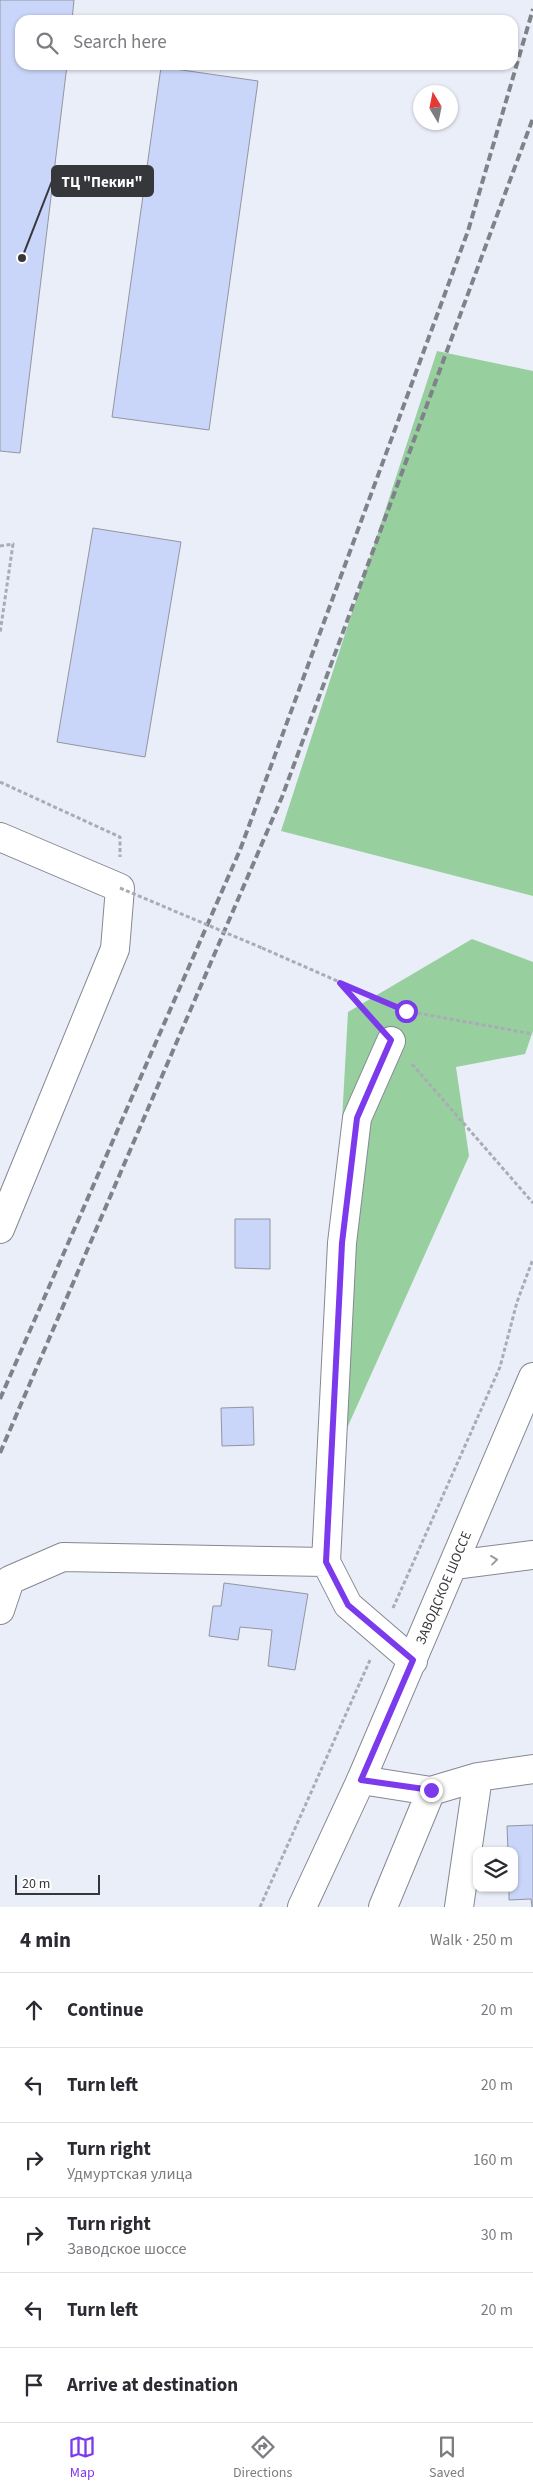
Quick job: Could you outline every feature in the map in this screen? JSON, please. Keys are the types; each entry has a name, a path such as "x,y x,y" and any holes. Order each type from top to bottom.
{"street":[{"path":"0,837 120,877 115,949 0,1229"},
{"path":"391,1040 357,1118 342,1243 326,1562 348,1605 413,1660"},
{"name":"ЗАВОДСКОЕ ШОССЕ","path":"302,1907 361,1780 533,1377"},
{"path":"454,1565 533,1555"},
{"path":"0,1610 10,1580 63,1557 326,1562"},
{"path":"361,1780 431,1790 478,1777 533,1769"},
{"path":"459,1907 478,1777"},
{"path":"383,1907 431,1790"}],"path":[{"path":"0,546 12,544 0,633"},
{"path":"0,782 120,836 120,877 262,948 406,1011 533,1034"},
{"path":"340,983 533,1204"},
{"path":"260,1907 500,1367 516,1302 533,1259"}],"green space":[{"path":"437,351 533,371 533,896 281,831"},
{"path":"472,939 533,962 533,1031 525,1054 456,1067 469,1156 322,1484 348,1012"}],"building":[{"path":"0,0 74,0 72,15 15,15 15,70 66,70 20,453 0,451"},
{"path":"161,70 182,70 258,81 209,430 112,417"},
{"path":"93,528 181,542 145,757 57,742"},
{"path":"235,1219 270,1219 270,1269 235,1268"},
{"path":"253,1407 254,1445 222,1446 221,1408"},
{"path":"224,1583 308,1594 295,1670 268,1666 272,1630 240,1627 238,1640 209,1636 213,1606 221,1606"},
{"path":"533,1825 533,1907 531,1899 509,1900 509,1892 518,1892 518,1847 508,1847 507,1826"}],"railway":[{"path":"518,60 533,9"},
{"path":"0,1399 240,850 468,231 515,70"},
{"path":"0,1453 282,797 533,118"}],"place":[{"name":"ТЦ \"Пекин\"","path":"22,258"}],"route":[{"path":"406,1011 340,983 391,1040 357,1118 342,1243 326,1562 348,1605 413,1660 361,1780 431,1790"}]}
